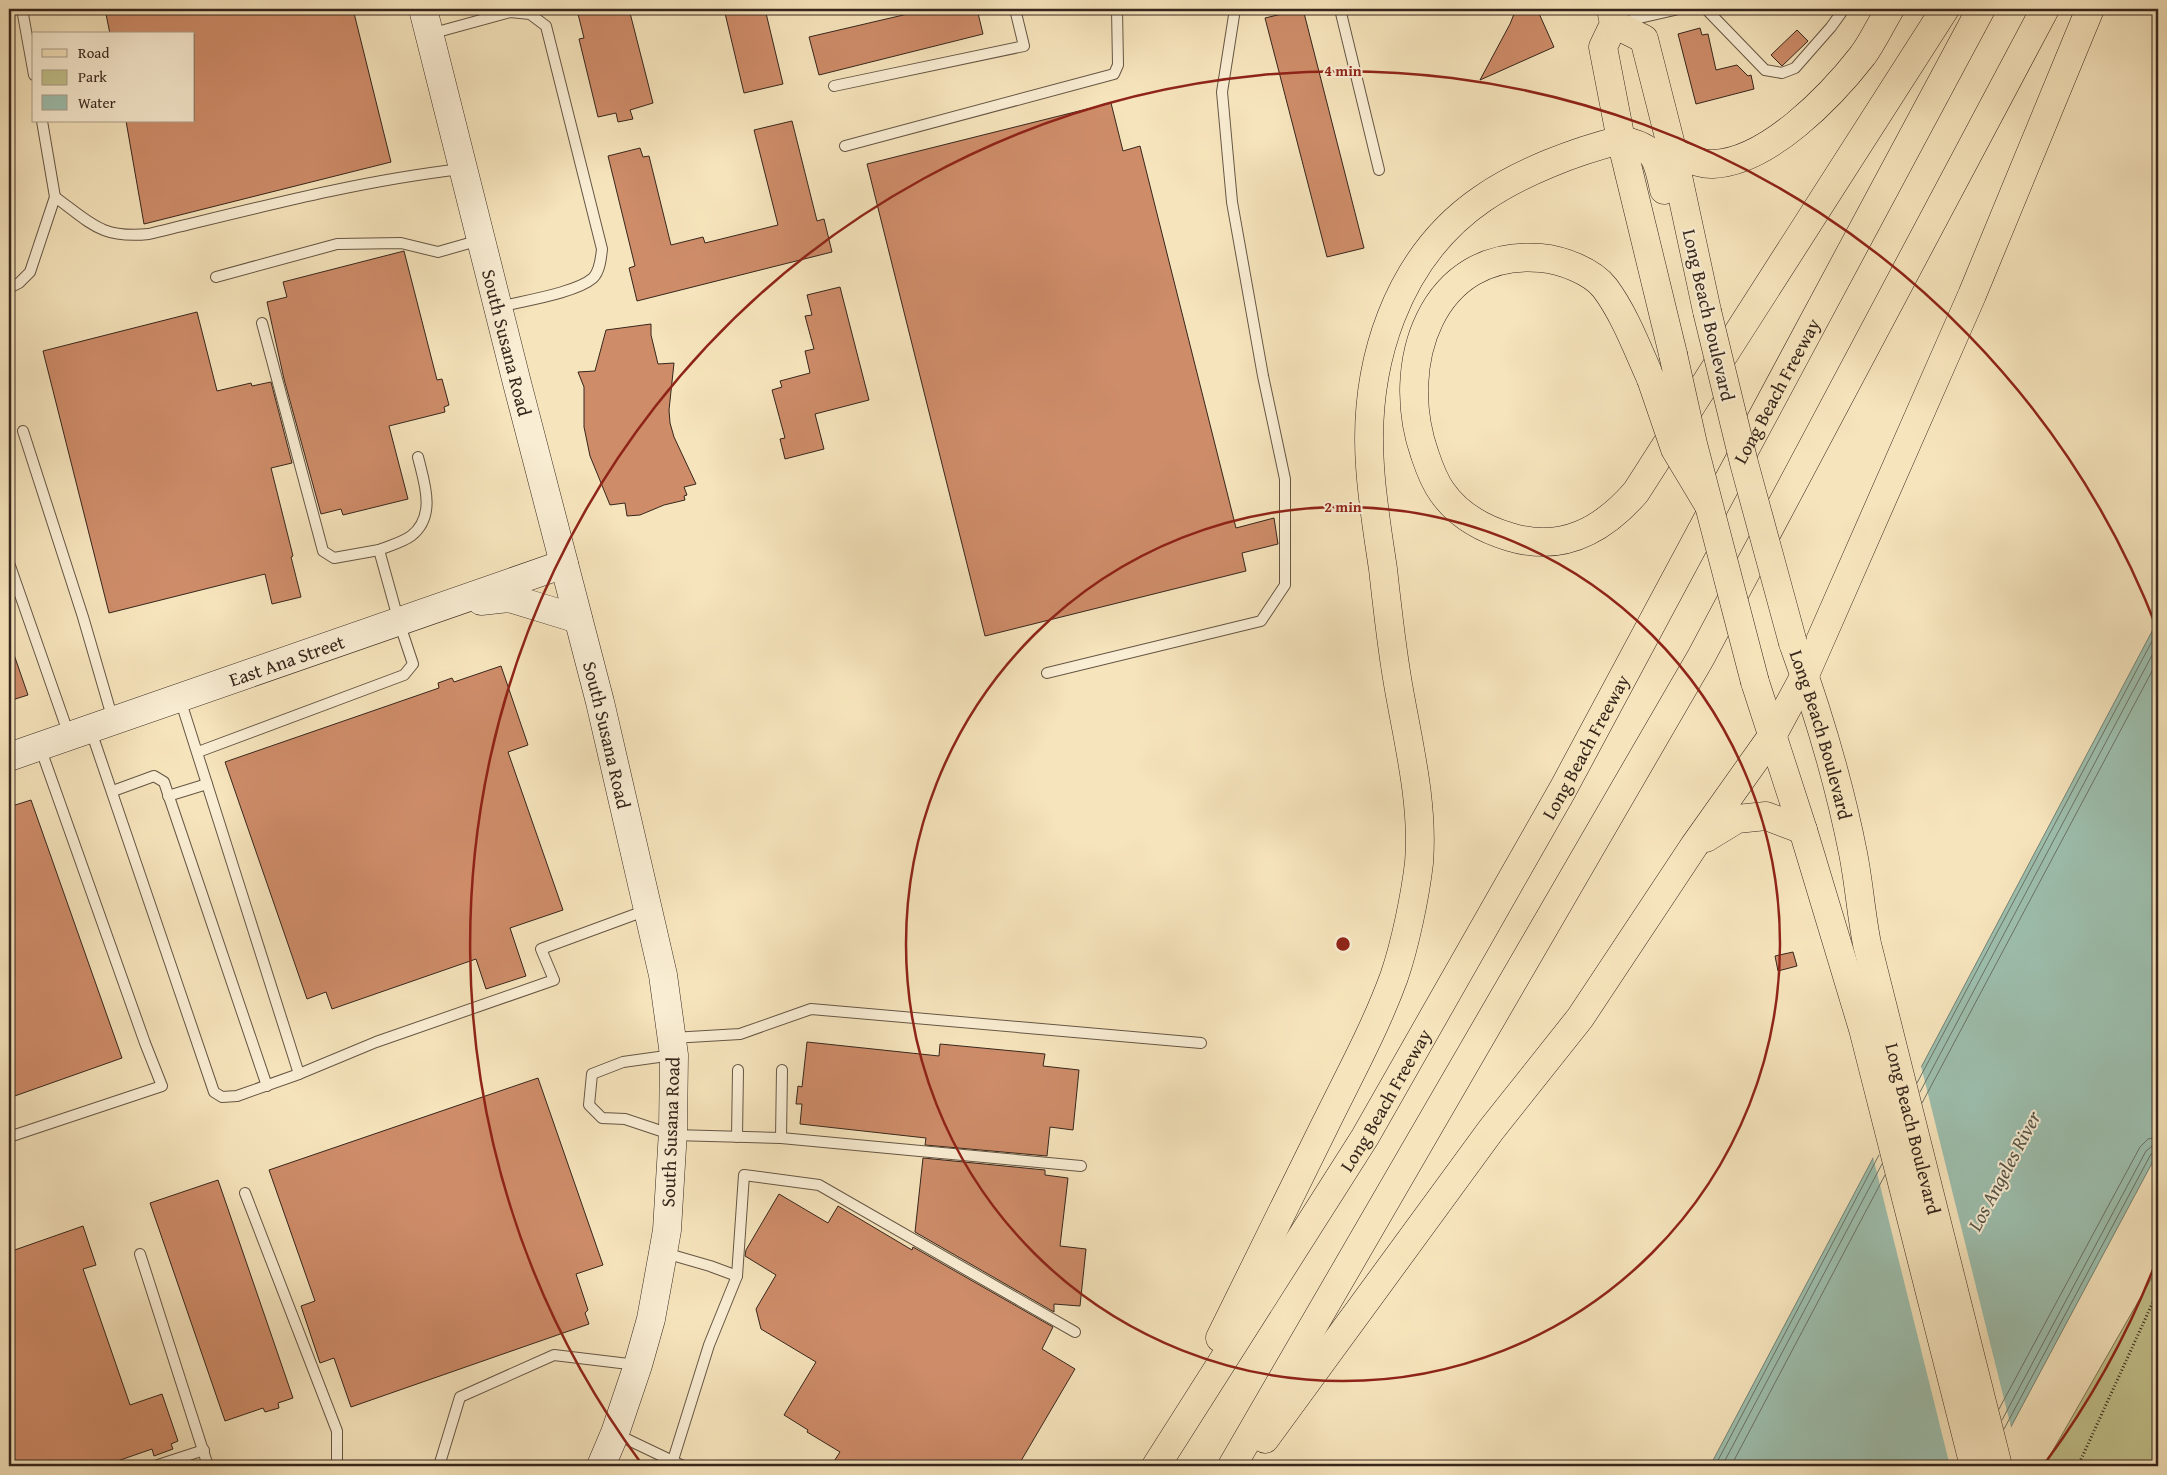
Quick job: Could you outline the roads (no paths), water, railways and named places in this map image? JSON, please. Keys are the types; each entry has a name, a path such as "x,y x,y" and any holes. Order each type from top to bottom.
{"main road":[{"path":"1673,153 1710,164 1730,162 1750,155 1782,136 1840,82 1864,54 1890,9"},
{"path":"1708,504 1675,449 1651,379 1624,319 1604,287 1586,274 1569,265 1548,258 1524,256 1502,258 1482,265 1463,278 1448,291 1435,308 1426,328 1416,365 1413,397 1415,420 1430,470 1441,492 1456,509 1474,522 1495,532 1517,539 1541,541 1574,537 1589,532 1606,522 1636,492 1945,9"},
{"name":"Long Beach Freeway","path":"1156,1466 1365,1137 1558,798 1981,9"},
{"path":"1232,1466 1701,657 2045,9"},
{"path":"1245,1466 1491,1130 1580,1018 1694,846 1772,736 1805,675 1972,295 2090,9"},
{"name":"Long Beach Boulevard","path":"1974,1466 1876,1026 1853,855 1841,799 1817,711 1793,643 1744,463 1701,319 1673,153 1644,39 1612,16 1603,47 1621,140 1708,504 1755,682 1803,830 1876,1026 1998,1466"},
{"path":"1156,1466 1366,1042 1394,976 1408,923 1419,863 1419,819 1413,768 1397,677 1370,466 1370,423 1374,377 1383,340 1396,302 1413,269 1435,241 1482,198 1550,164 1603,144 1621,140 1635,142 1649,149 1655,157 1701,319"},
{"path":"1694,846 1721,827 1737,819 1766,816 1803,830"}],"street":[{"name":"South Susana Road","path":"426,21 600,702 663,976 673,1046 673,1135 667,1230 650,1319 638,1365 615,1433 601,1466"},
{"name":"East Ana Street","path":"9,757 564,564"},
{"path":"449,604 509,598 578,619"}],"lane":[{"path":"22,9 32,64"},
{"path":"834,86 1024,46 1015,9"},
{"path":"845,146 1114,74 1118,65 1117,9"},
{"path":"1047,673 1261,621 1285,585 1285,479 1263,376 1232,202 1222,92 1235,9"},
{"path":"1340,9 1380,170"},
{"path":"1612,16 1679,9"},
{"path":"1706,9 1765,70 1782,73 1795,68 1844,9"},
{"path":"426,21 510,12 530,14 546,26 553,53 602,248 601,261 593,278 570,290 498,307"},
{"path":"9,288 19,283 30,272 55,197 42,122"},
{"path":"55,197 99,230 118,235 133,236 149,234 348,186 409,175 463,169"},
{"path":"216,277 337,244 401,243 438,252 481,240"},
{"path":"262,323 323,551 334,558 379,550 411,536 424,521 428,500 418,456"},
{"path":"23,431 84,617 91,728"},
{"path":"198,752 404,675 413,664 379,550"},
{"path":"9,563 91,728 214,1092 222,1098 237,1096 267,1086 376,1042 554,980 541,949 648,910"},
{"path":"179,698 198,752 299,1074"},
{"path":"9,1137 162,1086 39,746"},
{"path":"112,791 154,776 164,782 267,1086"},
{"path":"168,796 208,784"},
{"path":"1081,1166 781,1138 673,1135 624,1119 602,1118 589,1105 592,1074 673,1046 740,1034 811,1009 1201,1043"},
{"path":"737,1136 738,1070"},
{"path":"781,1138 782,1070"},
{"path":"673,1460 709,1346 737,1276 744,1175 819,1185 1075,1332"},
{"path":"245,1194 337,1430 337,1466"},
{"path":"663,1252 737,1276"},
{"path":"140,1254 208,1466"},
{"path":"439,1466 460,1397 554,1354 638,1365"},
{"path":"615,1433 683,1466"},
{"path":"155,1466 204,1450"}],"water":[{"name":"Los Angeles River","path":"2158,620 2158,1152 1990,1466 1710,1466"}]}
